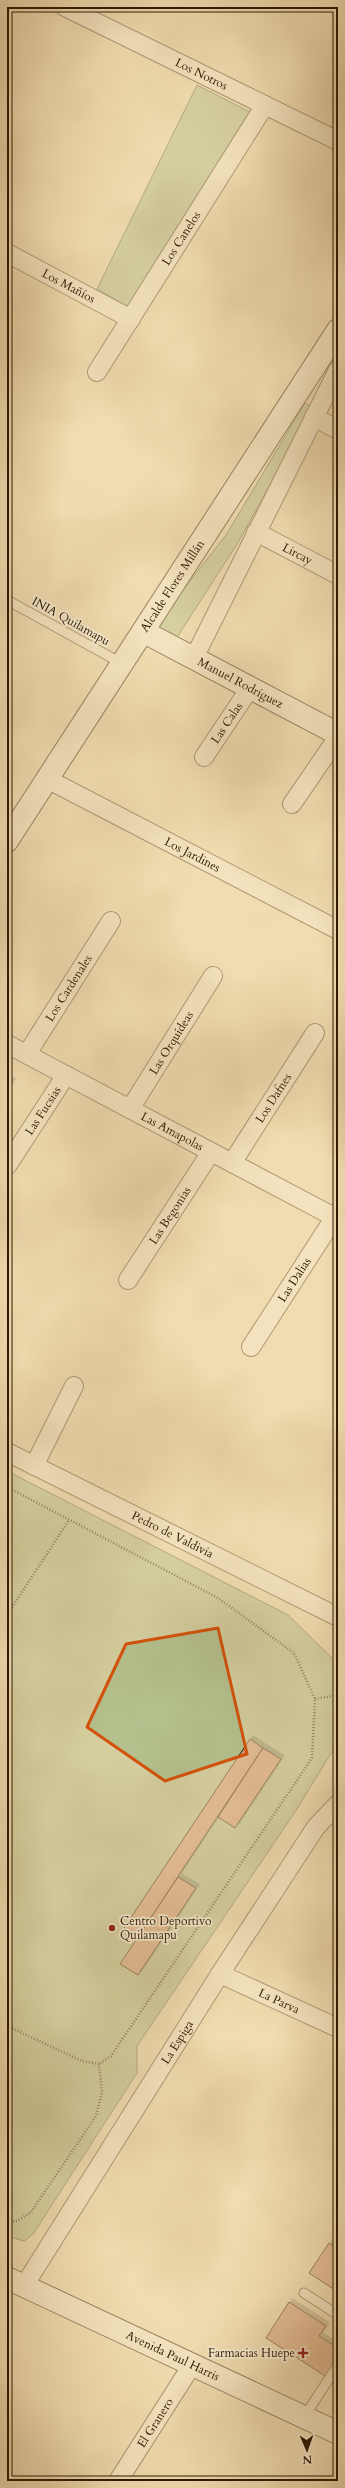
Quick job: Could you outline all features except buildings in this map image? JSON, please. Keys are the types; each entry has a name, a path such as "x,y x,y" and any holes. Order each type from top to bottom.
{"street":[{"name":"Los Notros","path":"65,7 265,105 336,134"},
{"name":"Los Canelos","path":"97,372 265,105"},
{"name":"Los Mañíos","path":"7,253 131,319"},
{"name":"Alcalde Flores Millán","path":"7,841 144,632 338,330"},
{"path":"194,658 338,370"},
{"path":"314,417 338,430"},
{"name":"Lircay","path":"256,532 338,575"},
{"name":"Manuel Rodríguez","path":"144,632 338,735"},
{"name":"Las Calas","path":"204,757 250,688"},
{"path":"292,804 338,735"},
{"name":"Los Jardines","path":"47,779 338,930"},
{"name":"Los Cardenales","path":"27,1054 111,921"},
{"name":"Las Orquídeas","path":"130,1109 213,976"},
{"name":"Los Dafnes","path":"232,1163 315,1033"},
{"name":"Las Amapolas","path":"7,1044 232,1163 337,1216"},
{"name":"Las Fucsias","path":"7,1166 66,1075"},
{"name":"Las Begonias","path":"128,1280 211,1152"},
{"name":"Las Dalias","path":"251,1347 337,1216"},
{"path":"34,1466 74,1386"},
{"name":"Pedro de Valdivia","path":"7,1452 338,1617"},
{"name":"La Espiga","path":"16,2282 316,1828 338,1804"},
{"name":"La Parva","path":"220,1974 338,2028"},
{"name":"Avenida Paul Harris","path":"16,2282 338,2433"},
{"name":"El Granero","path":"118,2481 192,2364"}],"lane":[{"name":"INIA Quilamapu","path":"7,600 123,664"},
{"path":"304,2293 338,2315"},
{"path":"304,2417 338,2365"}],"path":[{"path":"7,1487 218,1598 294,1653 315,1699 312,1758 126,2037 111,2056 99,2064 82,2061 7,2026"},
{"path":"7,1615 69,1520"},
{"path":"315,1699 338,1695"},
{"path":"7,2222 17,2221 32,2212 96,2116 102,2092 99,2064"}],"highlighted area":[{"path":"218,1628 247,1754 165,1781 87,1727 126,1644"}],"green space":[{"path":"197,85 250,112 130,308 97,289"},
{"path":"305,403 313,407 239,541 176,639 153,628 226,535"},
{"name":"Centro Deportivo Quilamapu","path":"7,1471 288,1615 338,1664 338,1742 297,1809 137,2046 137,2073 33,2234 24,2241 7,2236"}],"place":[{"name":"Centro Deportivo Quilamapu","path":"112,1928"},
{"name":"Farmacias Huepe","path":"303,2353"}]}
